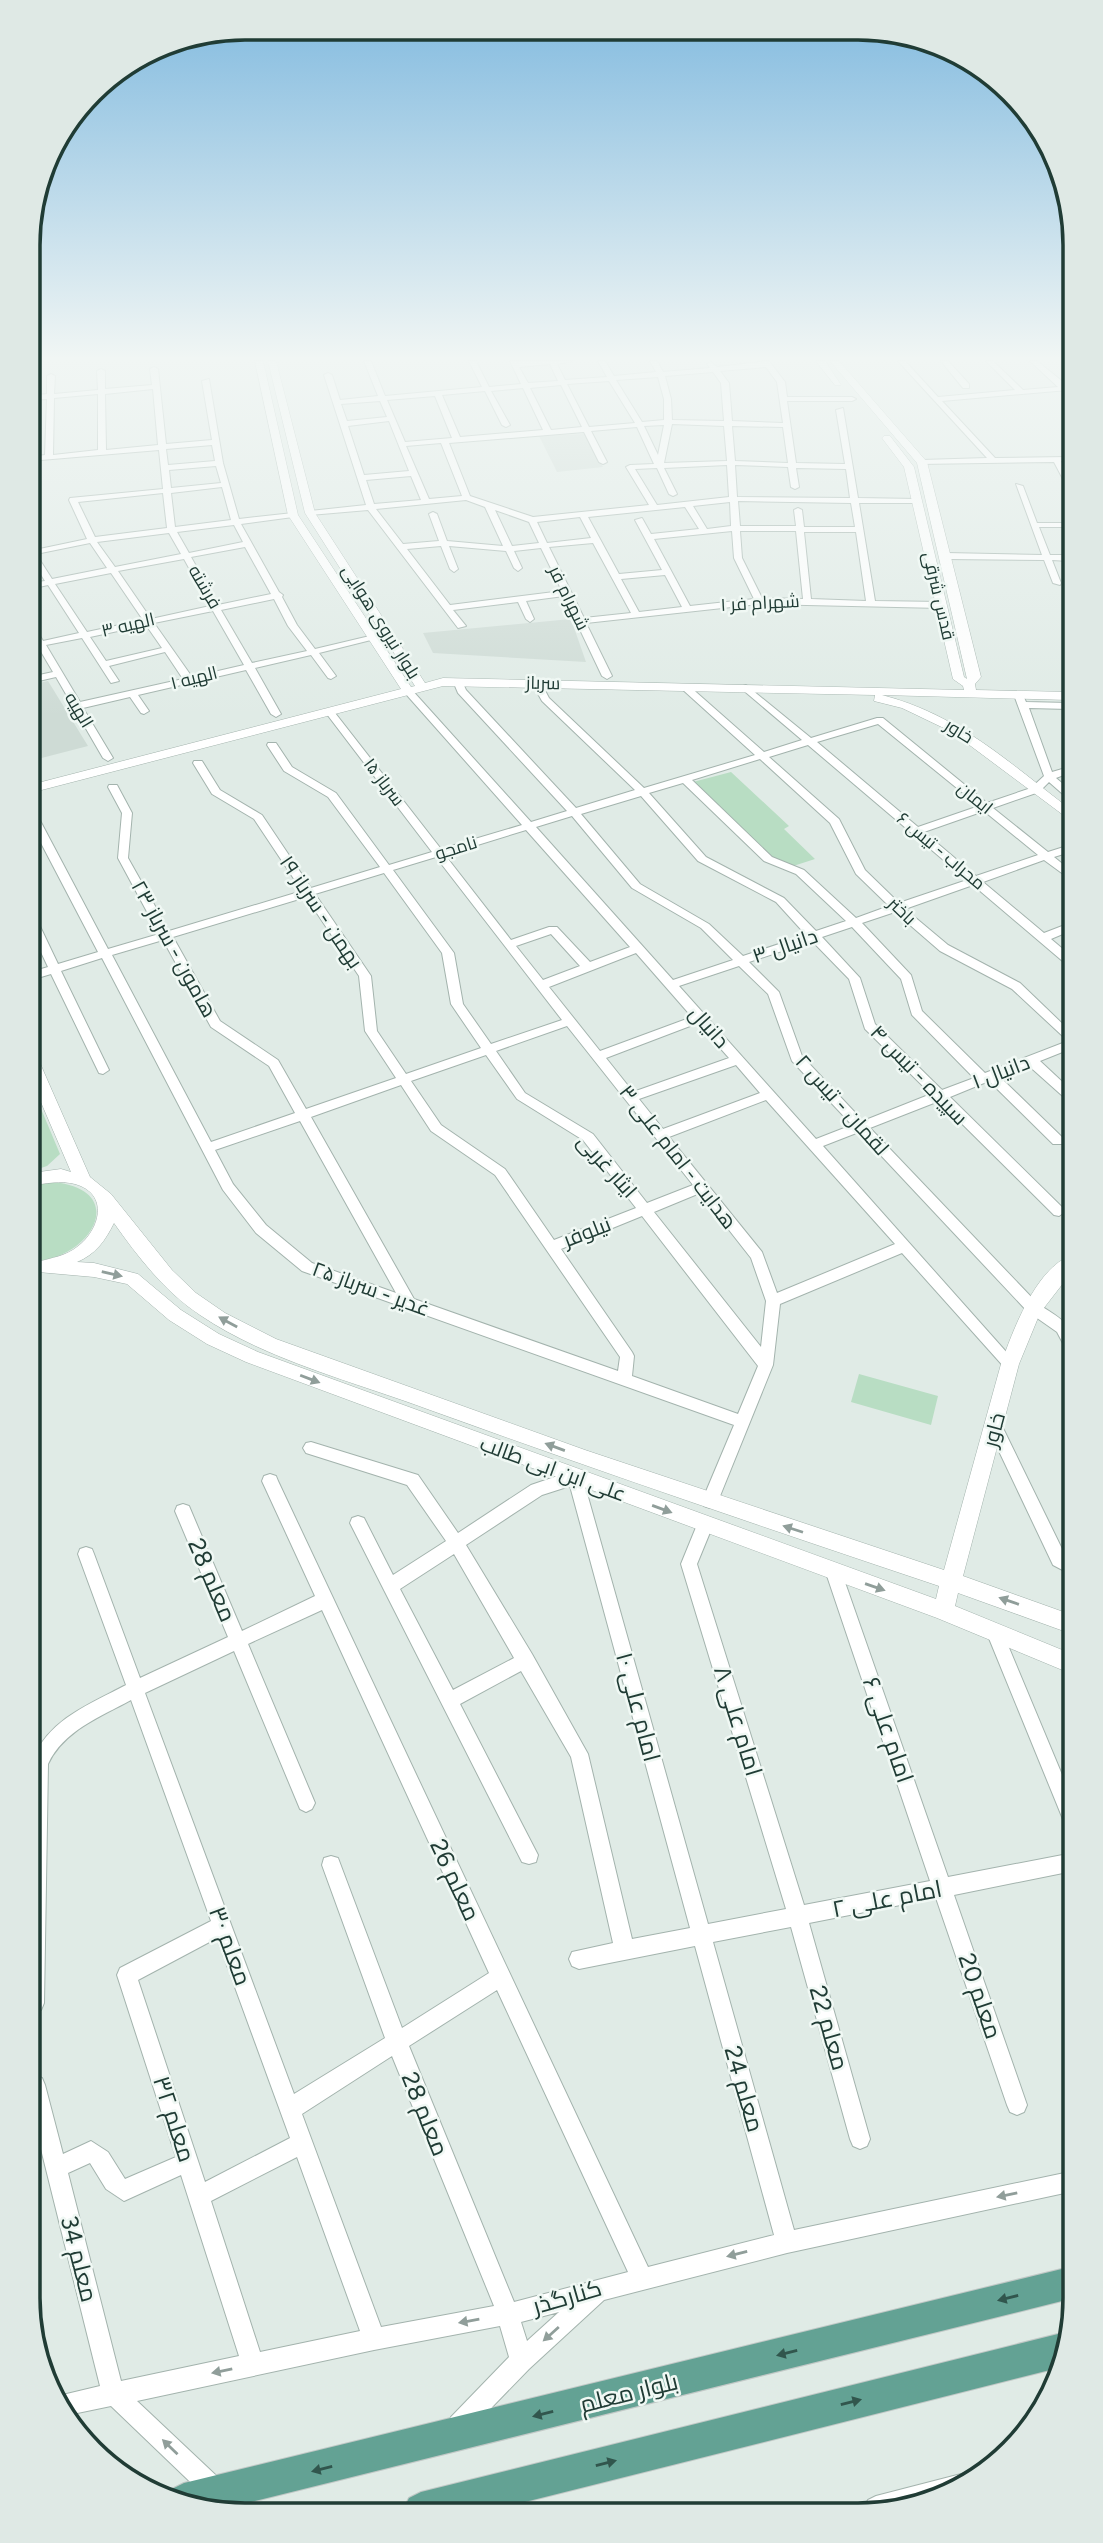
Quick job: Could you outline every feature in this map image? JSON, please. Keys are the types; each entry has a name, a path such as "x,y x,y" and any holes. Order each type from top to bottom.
{"main road":[{"name":"بلوار معلم","path":"200,2498 1062,2285"},
{"path":"453,2503 1055,2352"}],"street":[{"name":"فرشته","path":"164,480 171,529 276,714"},
{"path":"222,480 246,544 279,595 293,626 331,676"},
{"name":"بلوار نیروی هوایی","path":"285,480 293,515 405,686"},
{"name":"بلوار نیروی هوایی","path":"302,480 310,513 419,682"},
{"path":"361,480 371,508 461,626"},
{"path":"417,480 426,502"},
{"path":"460,480 467,498"},
{"path":"638,480 654,506"},
{"path":"667,480 673,494"},
{"path":"732,480 738,558 759,601"},
{"path":"794,480 795,487"},
{"path":"852,480 871,602"},
{"name":"قدس شرقی","path":"912,480 959,678 969,689"},
{"path":"926,480 975,677 969,689"},
{"path":"189,680 92,540 73,500 223,485"},
{"path":"1019,486 1037,525 1057,583"},
{"path":"41,551 92,540 235,520 467,498 532,520 734,499 917,501"},
{"path":"687,503 704,531"},
{"path":"489,507 518,568"},
{"path":"798,510 807,600"},
{"path":"433,514 454,569"},
{"path":"582,514 636,614"},
{"path":"921,517 936,518"},
{"name":"شهرام فر","path":"532,520 606,680"},
{"path":"639,520 687,608"},
{"path":"1037,525 1063,526"},
{"path":"648,537 736,528 858,530"},
{"path":"401,547 445,542 509,548 597,540"},
{"path":"41,584 246,544"},
{"path":"946,556 1063,558"},
{"path":"41,569 114,681"},
{"path":"616,577 667,572"},
{"path":"336,578 351,575"},
{"path":"447,608 567,593"},
{"name":"الهیه ۳","path":"41,644 215,605 279,595"},
{"path":"520,599 530,619"},
{"name":"شهرام فر ۱","path":"581,621 759,601 941,605"},
{"name":"الهیه ۱","path":"77,706 311,650 373,638"},
{"name":"الهیه","path":"41,645 111,763"},
{"path":"103,665 168,649"},
{"name":"سرباز","path":"41,776 111,763 330,711 405,686 460,673 606,680 969,689 1021,700 1063,697"},
{"path":"41,678 58,674"},
{"name":"سرباز","path":"419,682 459,686 606,680 685,687 908,691 1063,687"},
{"name":"سپیده - تیس ۴","path":"537,683 545,699 643,792 702,859 780,900 853,978 869,1026 938,1097 1059,1211"},
{"name":"سرباز","path":"41,786 276,714 405,686"},
{"name":"دانیال","path":"405,686 1010,1364"},
{"name":"لقمان - تیس ۲","path":"459,686 574,812 636,886 705,926 773,992 796,1058 1032,1307 1062,1329"},
{"name":"باختر","path":"685,687 835,821 860,872 899,908 944,948 1016,986 1063,1031"},
{"name":"محراب - تیس ۶","path":"746,688 1063,955"},
{"name":"خاور","path":"827,690 905,705 932,715 970,737 1063,811"},
{"path":"905,705 895,695 908,691"},
{"path":"132,693 144,711"},
{"path":"1063,705 1021,700 1049,777 1063,789"},
{"name":"سرباز ۱۵","path":"330,711 438,853"},
{"name":"نامجو","path":"41,973 880,720"},
{"name":"ایمان","path":"880,720 1063,870"},
{"name":"ایثار غربی","path":"272,745 288,769 332,795 448,953 457,1004 521,1096 587,1137 766,1365"},
{"name":"بهمن - سرباز ۱۹","path":"198,763 216,792 258,817 307,893 366,976 371,1031 436,1128 499,1172 627,1356 624,1380"},
{"path":"917,831 1035,790 1049,777 1063,772"},
{"path":"685,779 768,859 800,872 855,923 907,978 916,1012 1058,1142"},
{"name":"هامون - سرباز ۲۳","path":"113,787 127,813 123,858 215,1024 274,1063 409,1303"},
{"name":"غدیر - سرباز ۲۵","path":"41,831 228,1187 261,1229 307,1267 743,1422"},
{"name":"دانیال ۳","path":"671,985 1063,850"},
{"name":"هدایت - امام علی ۳","path":"438,853 757,1256 773,1301 766,1365 710,1501"},
{"path":"509,945 553,929 588,967"},
{"path":"1043,938 1063,931"},
{"path":"41,940 103,1070"},
{"path":"542,985 638,947"},
{"path":"598,1056 700,1018"},
{"path":"208,1148 570,1021"},
{"name":"دانیال ۱","path":"814,1145 1063,1048"},
{"path":"631,1097 738,1060"},
{"path":"1031,1060 1063,1089"},
{"path":"41,1083 83,1180"},
{"path":"660,1135 769,1094"},
{"path":"41,1178 57,1175 83,1180"},
{"name":"علی ابن ابی طالب","path":"83,1180 97,1187 149,1257 190,1299 225,1322 270,1344 582,1457 951,1581 1062,1621"},
{"name":"نیلوفر","path":"551,1247 702,1187"},
{"path":"40,1266 82,1253 96,1240 105,1226 108,1212 105,1198"},
{"path":"773,1301 904,1246"},
{"name":"علی ابن ابی طالب","path":"40,1267 94,1270 132,1279 175,1315 213,1339 252,1357 943,1611 1062,1660"},
{"name":"خاور","path":"943,1611 1010,1364 1032,1307 1042,1290 1063,1271"},
{"path":"995,1426 1059,1560 1062,1562"},
{"path":"311,1448 412,1480 456,1543 579,1754 625,1951"},
{"path":"391,1586 537,1490 575,1477 582,1457"},
{"name":"امام علی ۱۰","path":"575,1477 701,1937"},
{"name":"معلم 26","path":"270,1482 641,2277"},
{"name":"معلم 28","path":"183,1511 306,1803"},
{"path":"358,1523 529,1855"},
{"name":"امام علی ۸","path":"705,1525 689,1563 798,1917"},
{"name":"معلم ۳۰","path":"86,1554 374,2339"},
{"name":"امام علی ۶","path":"834,1573 943,1888"},
{"path":"40,1761 46,1749 66,1727 135,1689 326,1600"},
{"path":"994,1631 1062,1797"},
{"path":"450,1700 526,1660"},
{"name":"امام علی ۲","path":"579,1959 1062,1864"},
{"name":"معلم 28","path":"331,1865 397,2041 508,2314 521,2361"},
{"name":"معلم 20","path":"943,1888 1017,2105"},
{"name":"معلم 22","path":"798,1917 860,2138"},
{"name":"معلم ۳۲","path":"222,1925 127,1975 253,2364"},
{"name":"معلم 24","path":"701,1937 787,2242"},
{"path":"290,2109 501,1977"},
{"name":"معلم 34","path":"40,2105 113,2393"},
{"path":"199,2196 302,2143"},
{"path":"56,2168 91,2151 100,2158 114,2185 124,2189 188,2162"},
{"name":"کنارگذر","path":"70,2403 374,2339 508,2314 601,2287 787,2242 1062,2184"},
{"path":"446,2438 521,2361 601,2287"},
{"path":"113,2393 219,2494"}],"shaded area":[{"path":"571,619 586,662 433,653 423,633"},
{"path":"48,681 88,746 41,758 41,683"}],"green space":[{"path":"731,772 789,826 784,829 815,859 784,869 693,782"},
{"path":"41,1108 60,1154 41,1168"},
{"path":"54,1182 78,1188 91,1198 96,1211 94,1225 85,1238 70,1250 53,1258 41,1260 41,1184"},
{"path":"859,1374 938,1396 931,1425 851,1402"}]}
